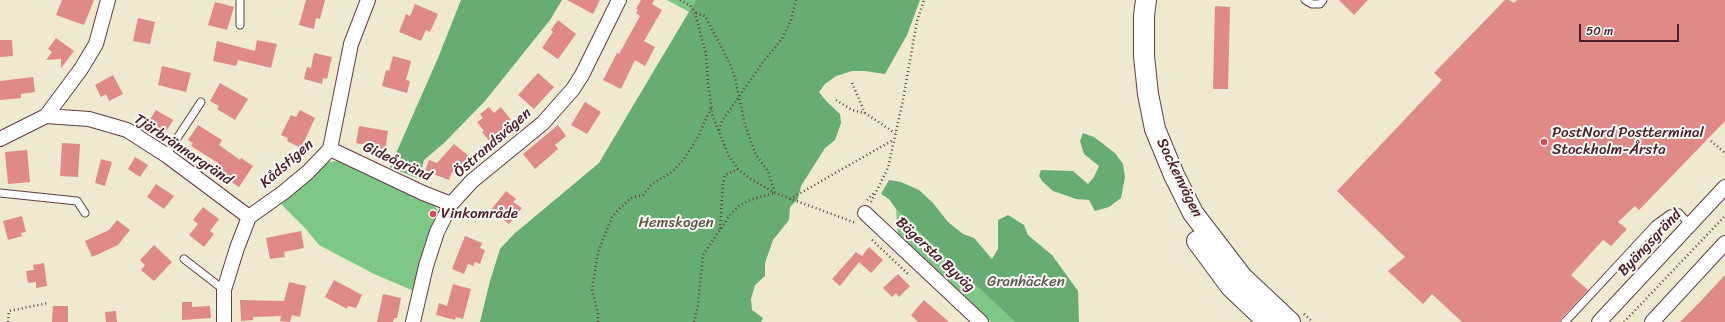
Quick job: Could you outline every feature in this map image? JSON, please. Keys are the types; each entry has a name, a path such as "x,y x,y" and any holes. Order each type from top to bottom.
{"main road":[{"name":"Sockenvägen","path":"1136,0 1133,18 1133,55 1138,98 1149,140 1165,180 1182,220 1213,263 1231,287 1268,322"},
{"name":"Sockenvägen","path":"1146,0 1144,16 1144,56 1148,94 1155,129 1174,175 1193,213 1242,277 1290,322"}],"street":[{"path":"0,139 46,116 81,69 96,44 108,0"},
{"name":"Kådstigen","path":"249,217 284,192 308,172 330,150 351,44 368,0"},
{"name":"Östrandsvägen","path":"413,322 426,266 438,232 451,204 472,181 542,123 572,89 585,68 619,0"},
{"name":"Tjärbrännargränd","path":"46,116 89,119 127,130 166,155 249,217"},
{"name":"Gideågränd","path":"330,150 423,193 451,204"},
{"name":"Byängsgränd","path":"1599,322 1725,187"},
{"path":"224,322 224,290 237,248 249,217"},
{"name":"Bägersta Byväg","path":"863,219 981,322"},
{"path":"1652,322 1725,243"}],"lane":[{"path":"240,0 240,25"},
{"path":"1305,0 1312,4 1320,4 1323,0"},
{"path":"166,155 201,102"},
{"path":"0,193 77,201 85,213"},
{"path":"1565,322 1656,225 1670,214 1679,213 1690,225"},
{"path":"184,259 224,290"}],"path":[{"path":"680,0 690,5 695,13 706,54 708,84 713,117 729,156 738,168 751,179 790,200 863,219 888,168 903,100 917,21 924,0"},
{"path":"719,132 722,121 756,72 782,40 791,20 796,0"},
{"path":"695,13 705,16 722,47 735,78 745,125 756,155 768,171 775,193"},
{"path":"852,83 865,113"},
{"path":"836,100 852,110 865,113 895,133"},
{"path":"598,322 598,313 592,290 598,252 612,217 631,198 643,195 652,184 672,172 684,160 698,137 712,106"},
{"path":"790,200 894,140"},
{"path":"1711,141 1725,153"},
{"path":"720,229 721,204 725,175 738,168"},
{"path":"694,322 698,305 703,255 720,229 739,206 750,200 775,193"},
{"path":"1624,322 1725,216"},
{"path":"8,322 9,311 48,303"}],"green space":[{"path":"461,0 562,0 550,20 485,101 444,143 424,160 419,179 390,167 438,58"},
{"path":"667,0 696,0 689,12"},
{"name":"Hemskogen","path":"696,0 920,0 907,35 885,74 852,71 836,76 825,84 819,92 840,114 841,123 835,140 825,148 801,186 798,199 790,207 789,220 773,240 765,263 765,276 755,285 751,299 752,310 763,318 761,322 480,322 500,249 514,234 599,163"},
{"path":"1083,133 1094,137 1115,153 1123,164 1125,177 1121,198 1109,207 1095,211 1089,200 1076,199 1053,191 1042,181 1039,176 1041,170 1073,171 1088,184 1094,177 1099,166 1084,154 1080,141"},
{"path":"337,161 434,204 438,212 414,291 374,274 319,245 305,228 281,204 328,162"},
{"name":"Granhäcken","path":"889,180 901,182 919,190 933,203 948,222 963,234 974,238 992,259 998,249 998,220 1008,215 1024,225 1028,235 1052,255 1078,291 1079,322 1015,322 920,233 896,209 889,199 881,194"},
{"path":"896,209 1015,322 991,322 898,236"}],"building":[{"path":"62,0 94,0 84,25 56,15"},
{"path":"306,0 325,0 320,19 316,18 314,29 299,25"},
{"path":"567,0 600,0 593,14"},
{"path":"641,0 654,0 652,4 662,10 644,41 655,47 645,66 635,60 621,89 603,80 617,53 619,54 640,16 636,13 638,10 636,9"},
{"path":"1339,0 1368,0 1354,15"},
{"name":"PostNord Postterminal Stockholm-Årsta","path":"1505,0 1509,0 1514,3 1517,0 1725,0 1725,121 1639,210 1635,206 1618,222 1627,229 1611,246 1603,240 1571,275 1588,290 1561,319 1560,322 1462,322 1432,294 1423,304 1388,271 1405,257 1337,191 1442,80 1434,73"},
{"path":"215,2 234,7 227,30 208,25"},
{"path":"415,4 438,14 430,32 426,30 421,41 399,32 406,14 410,16"},
{"path":"1215,6 1230,7 1228,89 1213,89"},
{"path":"138,18 155,22 150,44 133,41"},
{"path":"558,20 576,34 558,59 542,48 553,32 551,30"},
{"path":"56,38 74,51 61,68 61,59 46,60 52,52 48,49"},
{"path":"0,40 12,40 13,56 0,57"},
{"path":"257,40 277,44 271,68 238,60 236,66 213,61 217,41 255,51"},
{"path":"314,53 332,57 327,79 323,78 322,84 304,79 307,67 311,68"},
{"path":"393,56 411,61 406,80 410,81 407,93 382,86 386,70 389,71"},
{"path":"162,66 191,73 186,92 158,85"},
{"path":"538,73 554,87 534,109 518,95"},
{"path":"113,75 123,94 109,101 106,94 101,97 95,85"},
{"path":"33,77 35,92 21,94 21,98 0,100 0,81"},
{"path":"220,83 248,99 235,120 217,109 219,106 210,101"},
{"path":"585,102 601,112 587,134 571,125"},
{"path":"489,107 494,113 501,107 511,120 505,125 508,129 491,143 482,132 484,131 477,122 483,118 480,114"},
{"path":"156,110 173,120 164,135 147,124"},
{"path":"300,110 315,118 301,148 287,141 288,138 281,135 291,115 296,117"},
{"path":"198,125 222,140 219,145 240,160 241,158 253,166 239,187 221,175 224,171 216,166 218,163 191,146 193,143 188,140"},
{"path":"558,125 566,136 555,145 558,149 535,169 523,154"},
{"path":"359,126 388,131 385,152 370,149 370,146 356,143"},
{"path":"62,143 80,144 78,177 60,176"},
{"path":"454,144 470,157 456,173 452,172 449,180 425,171 429,160 437,163"},
{"path":"27,150 30,182 8,184 5,152"},
{"path":"135,157 148,165 140,177 128,169"},
{"path":"101,159 112,162 105,186 95,183"},
{"path":"156,184 174,196 164,209 147,197"},
{"path":"506,191 516,199 513,202 522,208 509,224 491,210"},
{"path":"203,207 219,219 210,231 214,234 204,247 189,235 198,224 193,220"},
{"path":"22,216 26,232 21,233 22,236 8,240 3,221"},
{"path":"117,220 130,230 118,245 92,257 85,241 109,230"},
{"path":"301,231 304,248 284,252 285,257 270,259 266,238"},
{"path":"465,236 482,243 480,248 485,250 480,264 475,262 473,266 468,264 464,274 452,269"},
{"path":"154,245 172,262 154,281 141,270 145,265 140,260"},
{"path":"869,247 883,260 871,273 859,262 840,286 832,279 856,252 862,256"},
{"path":"44,263 47,286 36,288 36,282 28,283 26,271 34,270 33,265"},
{"path":"898,274 910,286 899,297 896,293 892,297 883,288"},
{"path":"1725,275 1725,322 1680,322 1699,303"},
{"path":"334,280 362,295 356,308 348,306 347,309 325,297"},
{"path":"289,282 306,286 300,317 292,315 290,322 280,321 281,316 253,317 253,320 241,321 240,300 284,301"},
{"path":"453,284 471,289 463,319 456,317 455,320 436,315 439,303 447,306"},
{"path":"383,294 401,298 397,318 394,318 393,322 377,322"},
{"path":"924,300 949,322 918,322 911,315"},
{"path":"182,302 192,302 192,307 210,306 211,318 182,320"},
{"path":"53,306 68,306 68,322 52,322"},
{"path":"116,311 117,322 106,322 105,312"}],"place":[{"name":"PostNord Postterminal Stockholm-Årsta","path":"1544,142"},
{"name":"Vinkområde","path":"433,214"}]}
